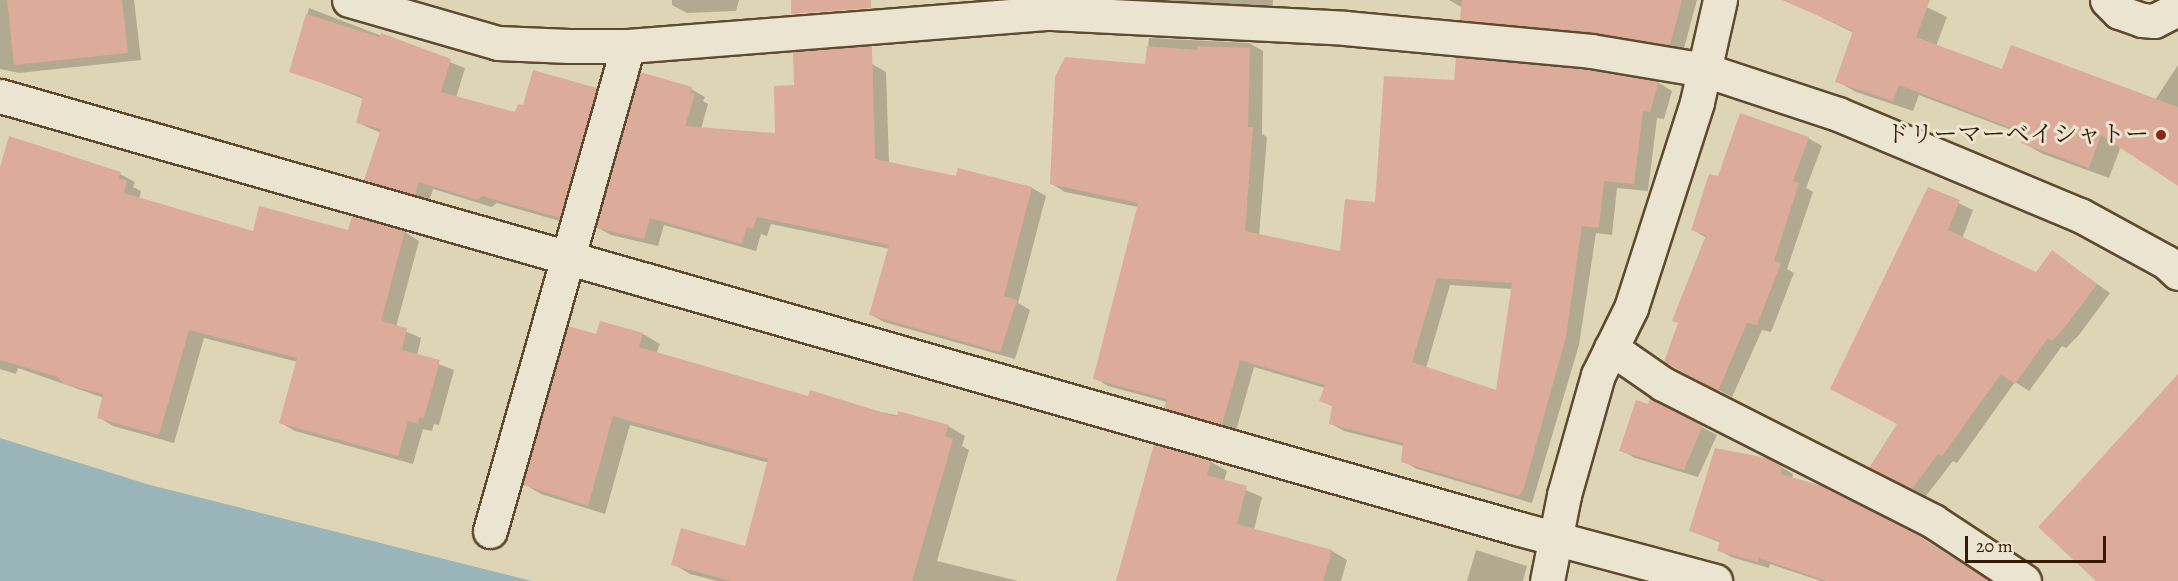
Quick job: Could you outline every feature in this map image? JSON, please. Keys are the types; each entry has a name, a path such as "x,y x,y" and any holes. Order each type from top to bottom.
{"street":[{"path":"349,0 498,43 628,46 1052,14 1416,34 1591,51 1705,70 1838,114 2022,189 2122,237 2178,273"},
{"path":"1547,581 1555,539 1598,375 1631,308 1705,70 1720,0"},
{"path":"2108,0 2119,12 2142,20 2154,21 2178,9"},
{"path":"490,531 628,46"},
{"path":"0,96 1555,539 1716,581"},
{"path":"1611,348 1663,384 1934,521 2024,581"}],"water":[{"path":"0,438 150,485 532,581 0,581"}],"building":[{"path":"7,0 122,0 128,53 14,65"},
{"path":"791,0 871,0 871,8 791,14"},
{"path":"1462,0 1682,0 1670,45 1593,32 1460,20"},
{"path":"1782,0 1930,0 1916,37 2002,69 2011,45 2178,107 2178,186 2101,135 2089,168 2021,143 2027,134 1899,85 1893,101 1835,82 1853,31"},
{"path":"306,14 380,37 381,33 451,59 441,92 515,112 518,104 523,105 533,70 597,88 560,218 482,196 477,200 419,182 415,195 364,180 381,129 356,123 363,97 289,72"},
{"path":"872,46 875,159 956,176 958,168 1032,187 1004,296 1017,300 1000,352 869,315 889,245 757,217 753,229 747,227 742,244 650,218 644,239 596,228 640,72 692,87 690,93 695,94 685,126 775,133 774,86 794,85 793,52"},
{"path":"1147,46 1197,50 1197,46 1250,48 1248,127 1253,127 1245,231 1340,251 1345,199 1375,202 1384,76 1454,80 1456,57 1589,70 1659,81 1650,112 1643,111 1634,184 1604,181 1599,228 1582,226 1566,337 1523,491 1518,496 1401,462 1403,443 1329,424 1332,406 1319,401 1325,385 1240,360 1222,425 1164,408 1167,399 1093,379 1138,203 1050,184 1055,77 1065,57 1145,64","holes":["1437,278 1512,283 1496,390 1412,362"]},
{"path":"1740,113 1809,137 1793,181 1799,183 1774,261 1781,263 1757,325 1747,323 1718,391 1664,362 1678,323 1672,321 1706,235 1691,230 1709,174 1718,176"},
{"path":"9,136 121,172 119,178 127,181 124,193 253,231 259,206 348,230 352,216 405,231 381,321 407,328 402,350 440,360 424,418 419,417 418,424 408,421 398,456 279,423 297,358 189,330 159,435 97,418 103,394 64,384 58,377 0,360 0,167"},
{"path":"1928,187 1960,200 1948,230 2036,272 2052,250 2097,284 2065,327 2052,341 2048,338 2015,384 2001,374 1942,456 1938,454 1912,489 1869,468 1897,424 1830,389"},
{"path":"600,321 643,333 639,347 808,396 810,390 897,417 898,411 949,425 945,436 953,439 912,581 732,581 671,565 681,528 745,546 768,459 613,416 588,506 523,485 568,326 596,334"},
{"path":"2178,374 2178,581 2096,581 2038,527"},
{"path":"1650,398 1703,425 1684,470 1619,451 1636,400 1648,404"},
{"path":"1154,444 1211,461 1207,475 1247,486 1237,524 1332,550 1323,581 1116,581"},
{"path":"1715,448 1767,458 1782,465 1781,474 1822,486 1914,533 1990,581 1826,581 1759,558 1758,562 1717,551 1720,541 1689,531"}],"place":[{"name":"ドリーマーベイシャトー","path":"2161,135"}]}
